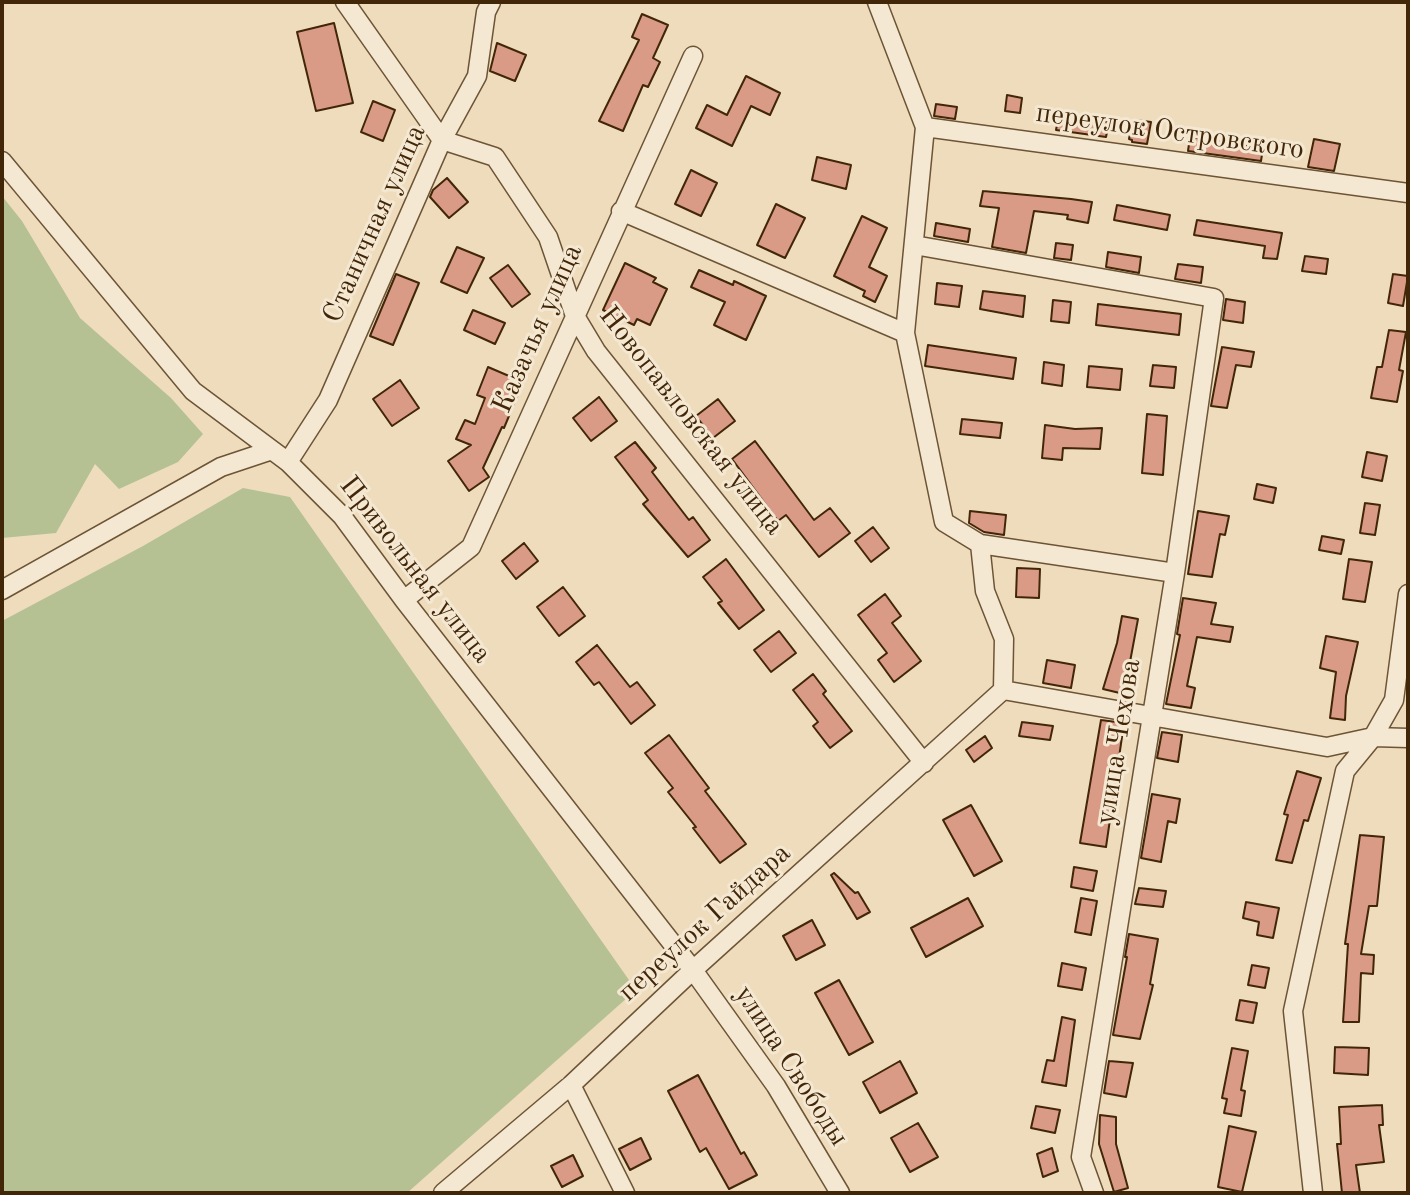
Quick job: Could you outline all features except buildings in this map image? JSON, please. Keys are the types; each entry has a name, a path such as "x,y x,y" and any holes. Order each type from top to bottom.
{"street":[{"path":"345,2 442,140"},
{"name":"Станичная улица","path":"288,462 328,400 442,140 477,76 486,12 491,2"},
{"path":"877,2 925,127 905,333 944,522 980,544 1175,573"},
{"name":"Казачья улица","path":"404,600 471,547 693,56"},
{"name":"переулок Островского","path":"925,127 1408,193"},
{"name":"Новопавловская улица","path":"442,140 495,157 548,237 575,316 596,351 924,763"},
{"name":"Привольная улица","path":"2,161 193,391 288,462 342,516 693,970"},
{"path":"621,211 905,333"},
{"name":"улица Чехова","path":"914,245 1214,298 1175,573 1081,1157 1094,1193"},
{"path":"2,590 221,467 272,450"},
{"path":"980,544 985,591 1004,639 1003,690 1327,747 1373,737 1408,738"},
{"path":"1313,1193 1293,1011 1345,771 1373,737 1394,700 1408,594"},
{"name":"переулок Гайдара","path":"443,1193 571,1085 693,970 1003,690"},
{"name":"улица Свободы","path":"693,970 776,1086 840,1193"},
{"path":"571,1085 625,1193"}],"green space":[{"path":"2,196 22,221 80,318 171,398 203,434 178,462 119,489 95,464 56,533 2,538"},
{"path":"243,488 290,497 636,990 407,1193 2,1193 2,621 143,546"}]}
